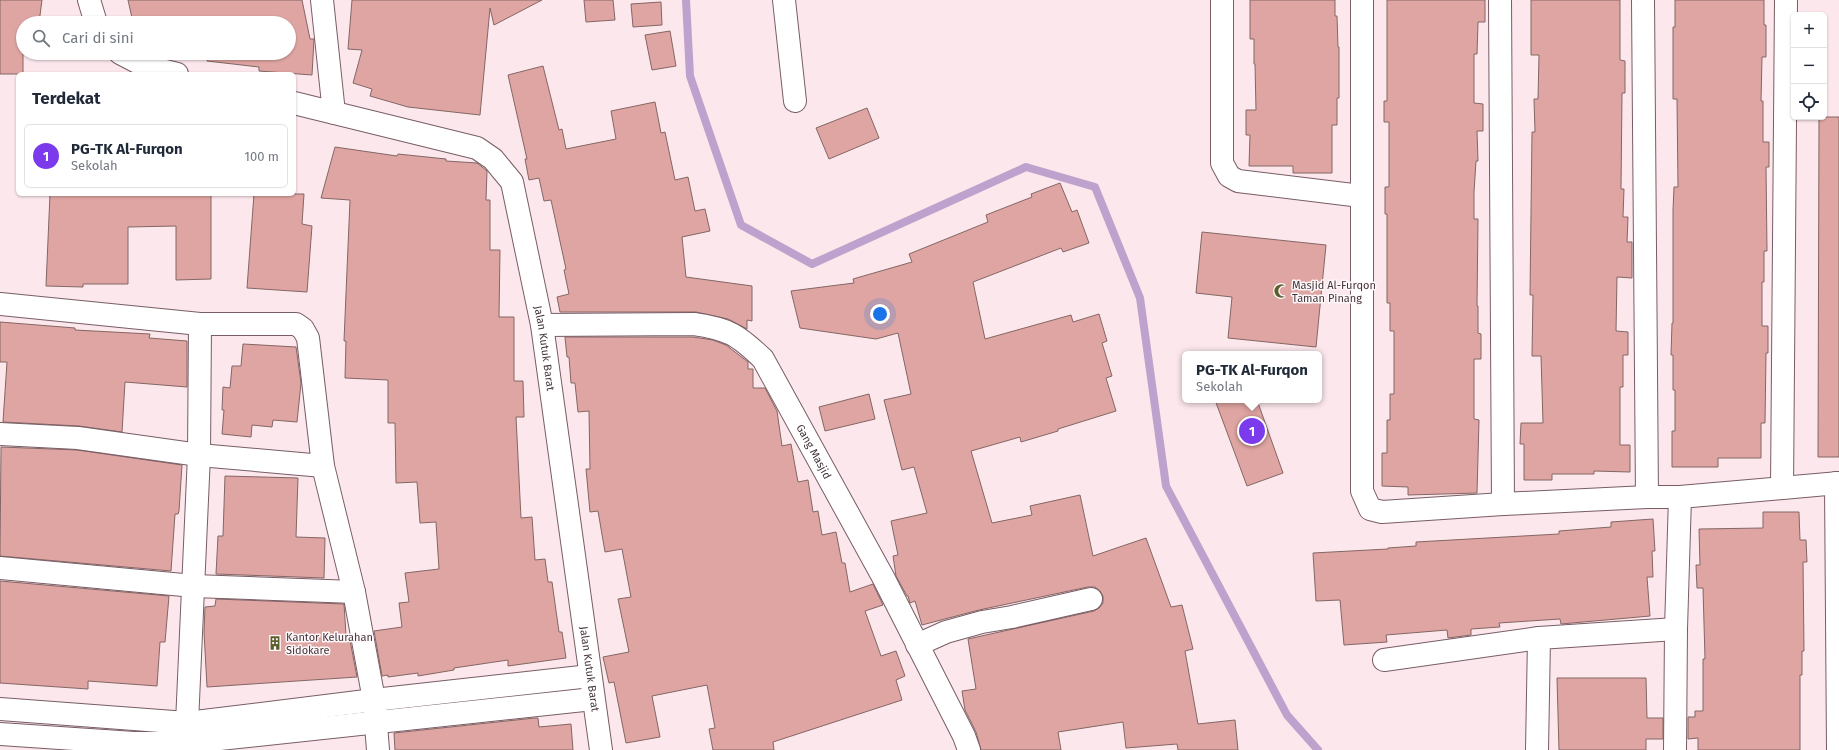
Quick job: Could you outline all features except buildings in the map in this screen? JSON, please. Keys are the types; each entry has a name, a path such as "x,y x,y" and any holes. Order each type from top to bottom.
{"street":[{"path":"89,0 94,16"},
{"path":"322,0 334,113"},
{"path":"784,0 795,101"},
{"path":"1222,0 1222,163 1229,176 1238,181 1361,196"},
{"path":"1362,0 1362,491 1370,509 1382,512 1647,496 1680,497 1837,483 1838,750"},
{"path":"1500,0 1503,504"},
{"path":"1643,0 1647,496"},
{"path":"1782,488 1786,0"},
{"path":"133,60 145,66 169,72"},
{"name":"Jalan Kutuk Barat","path":"296,104 477,148 493,159 512,182 542,325 601,750"},
{"path":"0,304 200,324 296,324 303,329 308,338 323,466 354,592 374,700 378,750"},
{"path":"184,739 194,586 199,455 200,324"},
{"name":"Gang Masjid","path":"542,325 694,324 717,328 741,338 763,359 882,577 964,736 969,750"},
{"path":"0,434 78,438 199,455 323,466"},
{"path":"1675,750 1676,629 1680,497"},
{"path":"0,568 194,586 354,592"},
{"path":"917,645 946,632 982,622 1012,618 1091,599"},
{"path":"1384,660 1539,638 1676,629"},
{"path":"1537,750 1539,638"},
{"path":"0,709 184,739 374,700 590,676"},
{"path":"0,734 134,743 375,722 593,699"}],"waterway":[{"path":"686,0 690,76 741,225 812,264 1026,167 1095,187 1140,298 1166,486 1287,715 1318,750"}],"place":[{"name":"Masjid Al-Furqon Taman Pinang","path":"1281,291"},
{"name":"PG-TK Al-Furqon","path":"1252,431"},
{"name":"Kantor Kelurahan Sidokare","path":"275,643"}]}
